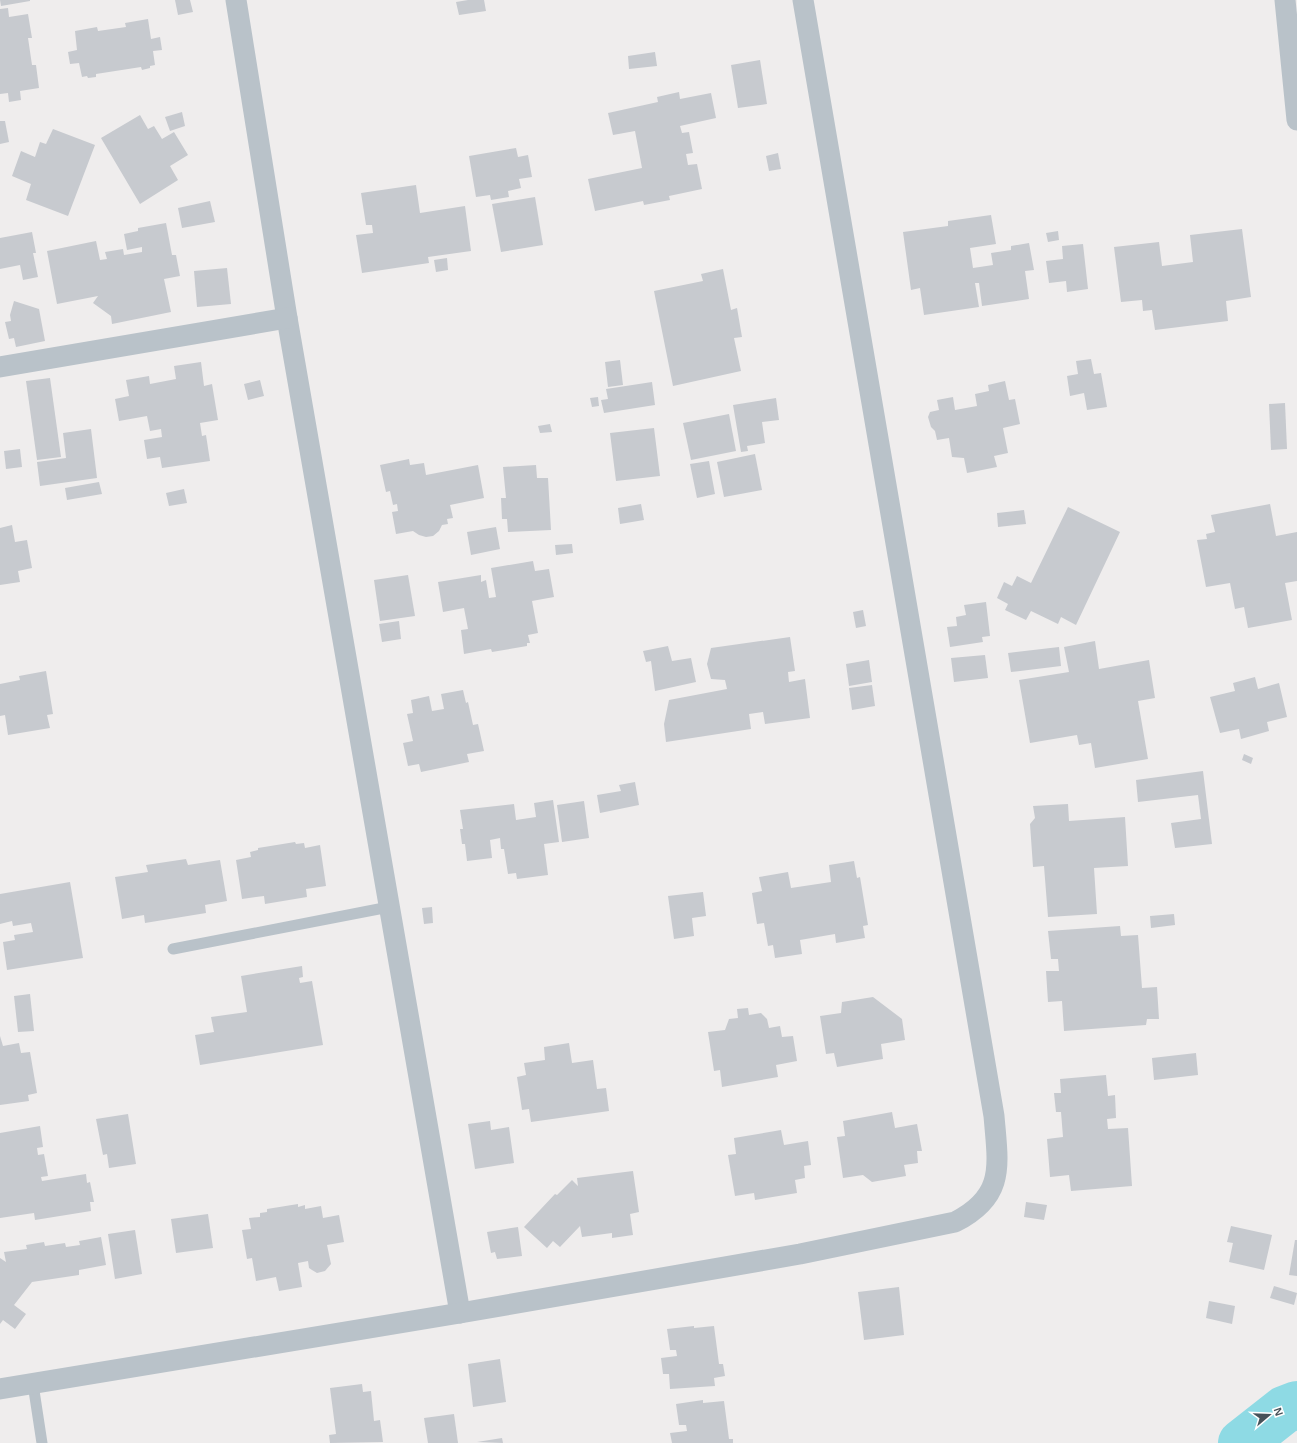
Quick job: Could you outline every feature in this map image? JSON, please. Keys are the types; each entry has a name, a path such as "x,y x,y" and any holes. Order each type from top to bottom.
{"street":[{"path":"236,0 286,318 460,1313"},
{"path":"0,1389 460,1313 800,1254 955,1222 970,1214 987,1198 998,1168 994,1116 803,0"},
{"path":"1285,0 1297,120"},
{"path":"0,367 286,318"}],"lane":[{"path":"173,949 389,907"},
{"path":"33,1384 42,1443"}],"building":[{"path":"0,0 30,0 30,1 1,6"},
{"path":"175,0 190,0 193,12 178,15"},
{"path":"484,0 486,11 459,15 456,2"},
{"path":"8,8 9,17 28,14 32,38 28,38 32,65 36,65 39,88 20,91 21,100 9,102 8,93 0,94 0,9"},
{"path":"148,19 151,39 160,37 162,50 153,51 155,65 150,66 150,68 142,70 141,67 96,74 96,77 88,78 87,76 82,77 79,63 70,64 68,52 77,50 75,31 97,27 98,31 126,27 125,23"},
{"path":"655,52 657,66 629,69 628,56"},
{"path":"760,60 767,104 738,108 731,65"},
{"path":"679,92 680,99 711,93 716,118 680,126 682,133 689,132 693,153 686,154 688,165 697,164 702,189 669,196 670,200 644,205 643,201 595,211 588,179 642,168 635,131 613,135 608,113 658,102 657,97"},
{"path":"182,112 185,126 170,131 165,117"},
{"path":"140,115 148,129 154,126 162,139 174,132 188,155 170,166 178,180 140,204 101,138"},
{"path":"0,121 5,121 9,142 0,144"},
{"path":"53,129 95,145 68,216 26,200 31,184 12,176 21,151 35,157 40,142 46,144"},
{"path":"516,148 518,157 528,155 532,177 519,179 521,188 508,191 509,197 491,200 490,195 476,197 469,156"},
{"path":"778,153 781,169 769,171 766,156"},
{"path":"416,185 420,213 465,206 471,251 428,257 429,263 362,273 356,235 373,233 372,225 366,225 361,193"},
{"path":"535,197 543,245 501,252 492,204"},
{"path":"210,201 215,222 182,228 178,208"},
{"path":"991,215 996,244 970,248 973,268 993,265 991,253 1011,250 1011,246 1029,243 1034,270 1025,271 1029,299 982,306 979,283 975,283 979,307 924,315 920,288 911,290 903,232 948,226 948,221"},
{"path":"166,223 172,255 176,255 180,276 164,279 171,312 112,324 111,316 93,303 98,296 57,304 47,251 96,241 100,260 107,259 105,252 123,249 124,255 142,252 142,247 127,250 124,234 138,231 138,228"},
{"path":"1242,229 1251,297 1226,301 1228,321 1155,330 1152,310 1143,311 1142,300 1121,302 1114,247 1159,242 1162,266 1193,262 1190,235"},
{"path":"1058,231 1059,240 1048,242 1046,233"},
{"path":"32,232 36,253 33,253 38,277 23,280 20,265 0,269 0,238"},
{"path":"1083,244 1088,289 1067,292 1066,281 1049,283 1046,261 1063,259 1062,246"},
{"path":"447,258 448,270 436,272 434,260"},
{"path":"227,268 231,304 197,307 194,271"},
{"path":"723,269 731,310 737,308 742,337 734,338 741,371 673,386 654,291 703,281 701,274"},
{"path":"14,301 39,309 45,341 16,347 14,338 9,339 5,322 11,321 10,315"},
{"path":"1091,359 1094,374 1101,373 1107,407 1087,410 1084,393 1070,396 1067,376 1078,374 1076,361"},
{"path":"620,360 623,385 608,387 605,362"},
{"path":"201,362 204,386 212,384 218,420 200,423 202,436 206,435 210,461 162,468 160,457 147,459 144,440 162,437 161,429 150,431 147,416 119,421 115,399 129,396 126,380 149,376 150,384 176,379 174,366"},
{"path":"50,378 61,457 37,460 26,381"},
{"path":"260,380 264,396 248,400 244,384"},
{"path":"1005,381 1009,400 1015,399 1020,424 1003,428 1008,453 994,456 997,467 967,473 964,458 952,457 949,438 937,440 935,431 931,427 928,417 930,412 939,410 937,400 953,397 955,410 977,406 975,394 989,391 988,385"},
{"path":"652,382 655,405 604,413 601,400 608,399 606,389"},
{"path":"598,397 599,406 592,407 590,398"},
{"path":"776,398 779,420 762,422 765,443 747,446 748,451 741,452 733,405"},
{"path":"1285,403 1287,449 1271,450 1269,404"},
{"path":"729,414 736,451 691,460 683,423"},
{"path":"550,424 552,432 540,433 538,426"},
{"path":"654,428 660,476 616,481 610,433"},
{"path":"91,429 97,478 40,486 37,462 66,458 63,433"},
{"path":"20,449 22,467 6,469 4,451"},
{"path":"755,454 762,490 724,497 717,462"},
{"path":"409,459 410,465 424,463 426,475 478,465 484,498 450,505 453,518 447,519 448,524 442,525 439,531 433,536 426,537 413,531 396,534 392,512 398,511 397,504 393,505 390,491 386,492 380,465"},
{"path":"709,461 715,494 697,498 690,464"},
{"path":"536,465 537,478 548,478 551,530 508,532 507,519 502,519 501,498 506,498 503,467"},
{"path":"99,482 102,494 67,500 65,488"},
{"path":"184,489 187,503 169,506 166,493"},
{"path":"641,504 644,520 620,524 618,508"},
{"path":"1270,504 1276,536 1297,532 1297,581 1285,583 1292,620 1248,628 1244,607 1235,609 1230,583 1206,587 1197,540 1207,539 1206,534 1215,532 1211,515"},
{"path":"1068,507 1120,532 1076,625 1061,617 1058,624 1031,611 1026,620 1005,610 1008,604 997,598 1004,582 1012,586 1017,576 1031,583"},
{"path":"1024,510 1026,524 998,527 997,513"},
{"path":"12,525 15,542 27,540 32,568 18,571 20,582 0,585 0,528"},
{"path":"496,527 500,549 471,555 467,532"},
{"path":"572,544 573,553 556,555 555,545"},
{"path":"533,561 535,571 549,569 554,597 532,601 538,633 528,635 530,643 527,643 527,646 492,652 491,649 464,654 461,630 468,629 464,608 443,612 438,582 481,575 481,582 486,580 489,598 496,597 491,568"},
{"path":"408,575 415,616 380,621 374,580"},
{"path":"986,602 990,636 982,637 983,642 950,647 947,627 957,626 956,617 966,615 964,605"},
{"path":"863,610 866,626 856,628 853,612"},
{"path":"399,621 401,639 382,642 379,624"},
{"path":"790,637 795,671 788,672 789,682 805,679 810,718 765,724 763,712 749,714 751,729 666,742 664,724 669,700 727,689 725,680 711,679 707,664 711,648"},
{"path":"1095,641 1099,669 1149,660 1155,698 1138,701 1148,759 1095,768 1091,743 1079,745 1077,735 1030,743 1019,680 1069,672 1064,647"},
{"path":"668,646 672,661 691,658 696,682 655,691 651,661 646,662 643,651"},
{"path":"1059,647 1061,666 1011,672 1008,653"},
{"path":"985,655 988,678 954,682 951,658"},
{"path":"869,660 872,682 849,686 846,664"},
{"path":"46,671 53,714 47,715 50,728 8,735 5,715 0,716 0,684 20,680 19,676"},
{"path":"1255,677 1258,689 1279,683 1287,717 1267,722 1269,731 1241,739 1239,729 1220,733 1210,697 1235,691 1233,683"},
{"path":"872,685 875,706 852,710 849,688"},
{"path":"463,690 466,703 468,702 473,725 478,724 484,751 467,754 469,762 421,772 419,764 408,766 403,743 413,741 407,714 413,713 411,700 429,696 432,711 444,709 441,694"},
{"path":"1244,754 1253,758 1251,764 1242,760"},
{"path":"1203,771 1212,844 1175,848 1171,823 1201,819 1198,795 1138,802 1136,780"},
{"path":"635,782 639,805 600,813 597,795 621,791 619,785"},
{"path":"553,800 559,842 544,844 548,875 517,879 516,873 508,874 504,849 501,849 500,838 490,840 492,858 467,861 465,844 462,844 460,829 463,829 460,810 514,804 516,820 536,817 534,803"},
{"path":"584,801 589,838 562,842 557,805"},
{"path":"1068,804 1069,821 1125,817 1128,866 1094,868 1097,914 1048,917 1044,866 1033,867 1030,824 1035,818 1033,806"},
{"path":"295,842 296,844 304,843 305,848 320,845 326,886 306,889 307,897 265,904 264,896 242,899 236,860 251,857 250,852 258,850 258,848"},
{"path":"186,859 188,865 220,860 227,901 205,905 206,913 145,923 144,915 122,919 115,877 148,872 146,865"},
{"path":"854,861 857,878 860,877 868,925 863,926 865,938 836,943 835,934 800,940 802,954 775,958 773,945 768,946 764,923 757,924 752,893 762,891 759,877 788,872 791,888 831,882 829,865"},
{"path":"70,882 83,958 7,970 3,942 15,940 14,935 33,932 31,923 13,926 12,921 0,924 0,894"},
{"path":"703,892 706,916 692,918 694,936 674,939 668,896"},
{"path":"432,907 433,923 424,924 422,908"},
{"path":"1174,914 1175,925 1151,928 1150,916"},
{"path":"1120,926 1121,936 1138,935 1142,988 1157,987 1159,1019 1147,1019 1146,1025 1064,1031 1062,1001 1048,1002 1046,971 1059,971 1058,959 1051,959 1048,931"},
{"path":"302,966 303,977 299,978 300,983 312,981 323,1045 200,1065 195,1035 214,1032 211,1017 247,1012 241,976"},
{"path":"30,994 34,1031 18,1032 14,996"},
{"path":"873,997 902,1019 905,1040 881,1044 883,1059 837,1067 834,1053 826,1054 820,1016 841,1013 842,1002"},
{"path":"748,1008 749,1015 761,1013 767,1019 769,1028 780,1026 782,1037 793,1036 797,1061 776,1065 778,1077 722,1087 720,1070 714,1071 708,1032 725,1030 729,1019 738,1018 737,1009"},
{"path":"0,1036 3,1046 19,1043 21,1053 30,1052 37,1093 28,1095 29,1101 0,1105"},
{"path":"569,1043 572,1063 593,1060 597,1089 606,1088 609,1111 531,1122 529,1109 522,1110 517,1077 526,1075 524,1063 545,1060 544,1047"},
{"path":"1196,1053 1198,1075 1154,1080 1152,1058"},
{"path":"1106,1075 1108,1096 1115,1095 1116,1118 1107,1119 1108,1129 1128,1128 1132,1186 1071,1191 1069,1175 1050,1177 1047,1139 1063,1137 1061,1112 1056,1112 1054,1093 1061,1093 1060,1079"},
{"path":"892,1112 895,1128 917,1124 922,1151 917,1151 918,1163 904,1165 906,1176 872,1182 863,1175 843,1178 837,1137 845,1136 843,1121"},
{"path":"128,1114 136,1164 109,1168 107,1154 103,1155 96,1119"},
{"path":"490,1121 491,1130 509,1127 514,1163 475,1169 468,1124"},
{"path":"40,1126 43,1147 37,1148 38,1155 44,1154 48,1176 41,1177 42,1181 86,1174 87,1183 90,1182 94,1202 90,1202 91,1211 35,1220 34,1213 0,1218 0,1133"},
{"path":"781,1130 784,1145 808,1141 811,1165 804,1166 805,1178 795,1180 797,1193 755,1200 754,1193 735,1196 728,1155 736,1154 734,1138"},
{"path":"633,1171 639,1212 630,1214 633,1235 612,1238 612,1233 582,1237 580,1226 560,1247 553,1241 547,1248 524,1227 555,1194 557,1195 572,1180 578,1186 577,1178"},
{"path":"1026,1202 1047,1205 1044,1220 1024,1217"},
{"path":"298,1204 298,1207 305,1205 305,1209 321,1206 323,1218 339,1215 344,1242 327,1245 331,1264 325,1271 317,1273 309,1268 308,1261 298,1263 302,1287 279,1291 276,1277 256,1281 252,1258 247,1259 242,1230 251,1229 249,1218 260,1217 260,1213 267,1212 267,1209"},
{"path":"208,1214 213,1248 176,1253 171,1219"},
{"path":"1231,1226 1272,1235 1264,1270 1229,1262 1233,1243 1227,1242"},
{"path":"518,1227 522,1256 497,1259 495,1252 491,1253 487,1232"},
{"path":"135,1230 142,1274 115,1279 108,1234"},
{"path":"101,1237 106,1265 79,1270 79,1275 32,1282 14,1305 26,1314 15,1329 3,1320 0,1324 0,1258 6,1262 4,1252 27,1249 26,1245 44,1242 45,1246 65,1243 66,1247 80,1245 79,1241"},
{"path":"1295,1240 1297,1240 1297,1276 1289,1275"},
{"path":"1274,1286 1297,1293 1294,1305 1270,1298"},
{"path":"899,1287 904,1335 864,1340 858,1292"},
{"path":"1209,1301 1235,1306 1232,1324 1206,1318"},
{"path":"694,1326 694,1328 714,1326 719,1364 723,1364 725,1376 714,1378 715,1386 670,1389 669,1374 663,1374 661,1358 677,1356 676,1350 670,1350 667,1329"},
{"path":"500,1359 506,1402 473,1407 468,1364"},
{"path":"362,1384 363,1392 371,1391 374,1421 380,1420 383,1442 330,1443 329,1435 336,1434 330,1388"},
{"path":"703,1400 703,1403 724,1401 729,1439 733,1439 733,1443 672,1443 670,1433 687,1431 686,1425 679,1425 676,1404"},
{"path":"454,1414 458,1443 428,1443 424,1418"},
{"path":"502,1438 503,1443 477,1442"}],"waterway":[{"path":"1242,1443 1284,1410 1297,1405"}]}
